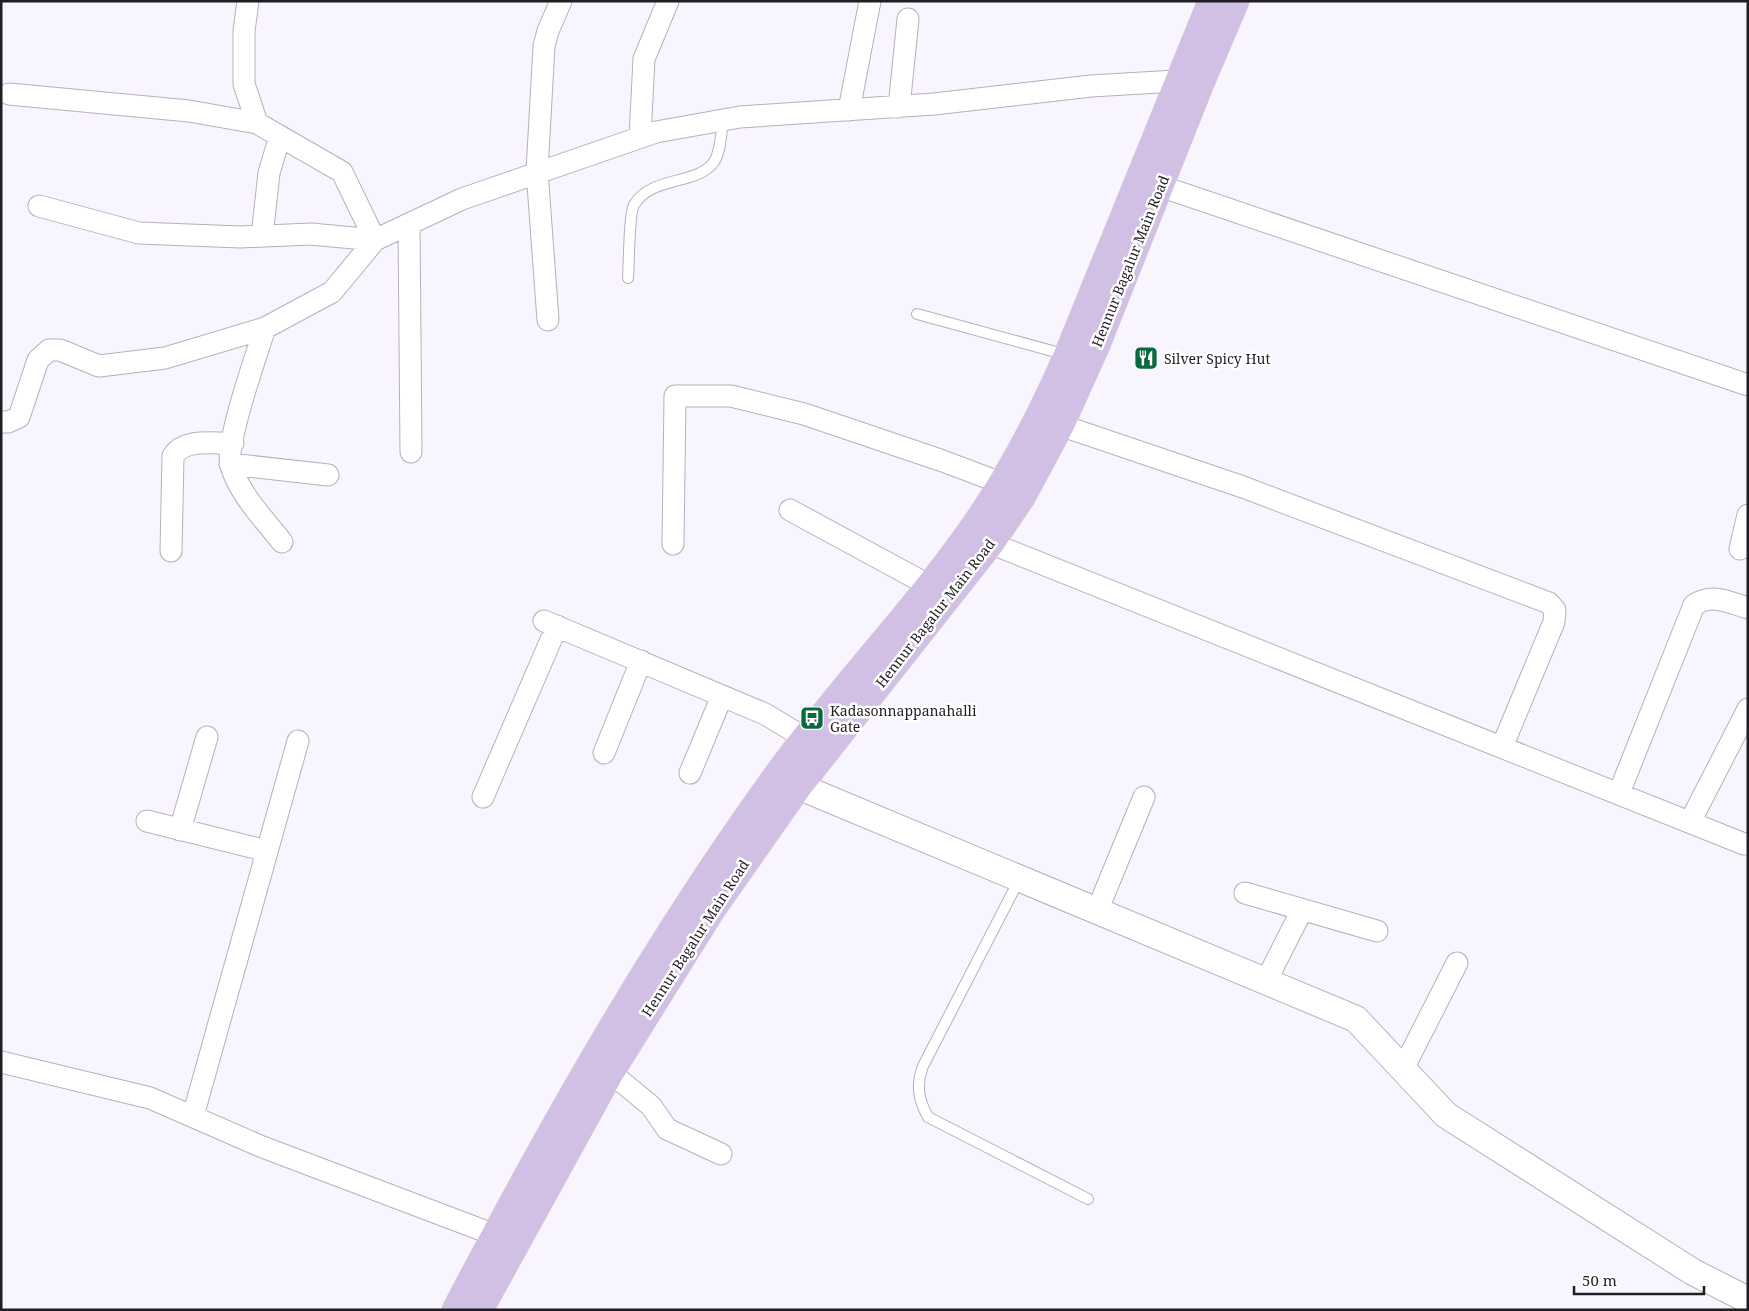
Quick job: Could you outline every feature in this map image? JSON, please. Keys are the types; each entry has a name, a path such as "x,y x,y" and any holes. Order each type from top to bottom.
{"main road":[{"name":"Hennur Bagalur Main Road","path":"456,1310 504,1240 711,910 789,779 805,738 930,586 1013,490 1060,425 1096,345 1160,186 1212,1"},
{"name":"Hennur Bagalur Main Road","path":"479,1310 504,1240 594,1060 682,916 789,779 990,543 1068,355 1190,80 1235,1"}],"street":[{"path":"248,1 244,31 244,84 257,122"},
{"path":"548,320 538,171 544,46 548,31 561,1"},
{"path":"640,138 644,59 668,1"},
{"path":"849,110 870,1"},
{"path":"899,107 908,19"},
{"path":"1,422 8,422 19,417 38,360 49,350 60,350 99,366 165,358 265,328 332,292 375,240 462,200 538,171 656,132 723,120 899,107 1091,86 1190,80"},
{"path":"9,94 189,111 257,122 342,172 375,240"},
{"path":"262,236 270,173 280,136"},
{"path":"1160,186 1748,385"},
{"path":"39,206 139,233 262,236 311,234 375,240"},
{"path":"409,224 411,452"},
{"path":"265,328 235,428 230,464 245,495 282,542"},
{"path":"673,544 674,396 731,396 804,414 1013,490"},
{"path":"1060,425 1243,487 1549,603 1555,610 1554,622 1502,747"},
{"path":"171,551 173,456 177,448 185,444 233,443"},
{"path":"230,464 328,475"},
{"path":"790,510 930,586"},
{"path":"1740,549 1748,515"},
{"path":"990,543 1744,844"},
{"path":"1619,793 1694,605 1704,599 1715,598 1748,608"},
{"path":"483,797 551,623 765,714 805,738"},
{"path":"604,753 641,661"},
{"path":"690,773 722,696"},
{"path":"1690,822 1748,709"},
{"path":"180,830 207,736"},
{"path":"193,1116 298,741"},
{"path":"789,779 1020,879 1356,1019 1446,1115 1693,1272 1748,1300"},
{"path":"1097,911 1144,797"},
{"path":"147,821 267,850"},
{"path":"1245,893 1377,931"},
{"path":"1266,981 1302,910"},
{"path":"1403,1069 1457,963"},
{"path":"1,1062 150,1098 260,1146 504,1240"},
{"path":"610,1072 652,1106 667,1128 721,1154"}],"lane":[{"path":"628,278 633,206 642,195 653,187 703,171 714,161 720,145 723,120"},
{"path":"917,314 1068,355"},
{"path":"1020,879 923,1066 918,1081 921,1104 928,1117 1088,1200"}],"place":[{"name":"Silver Spicy Hut","path":"1146,358"},
{"name":"Kadasonnappanahalli Gate","path":"812,718"}]}
